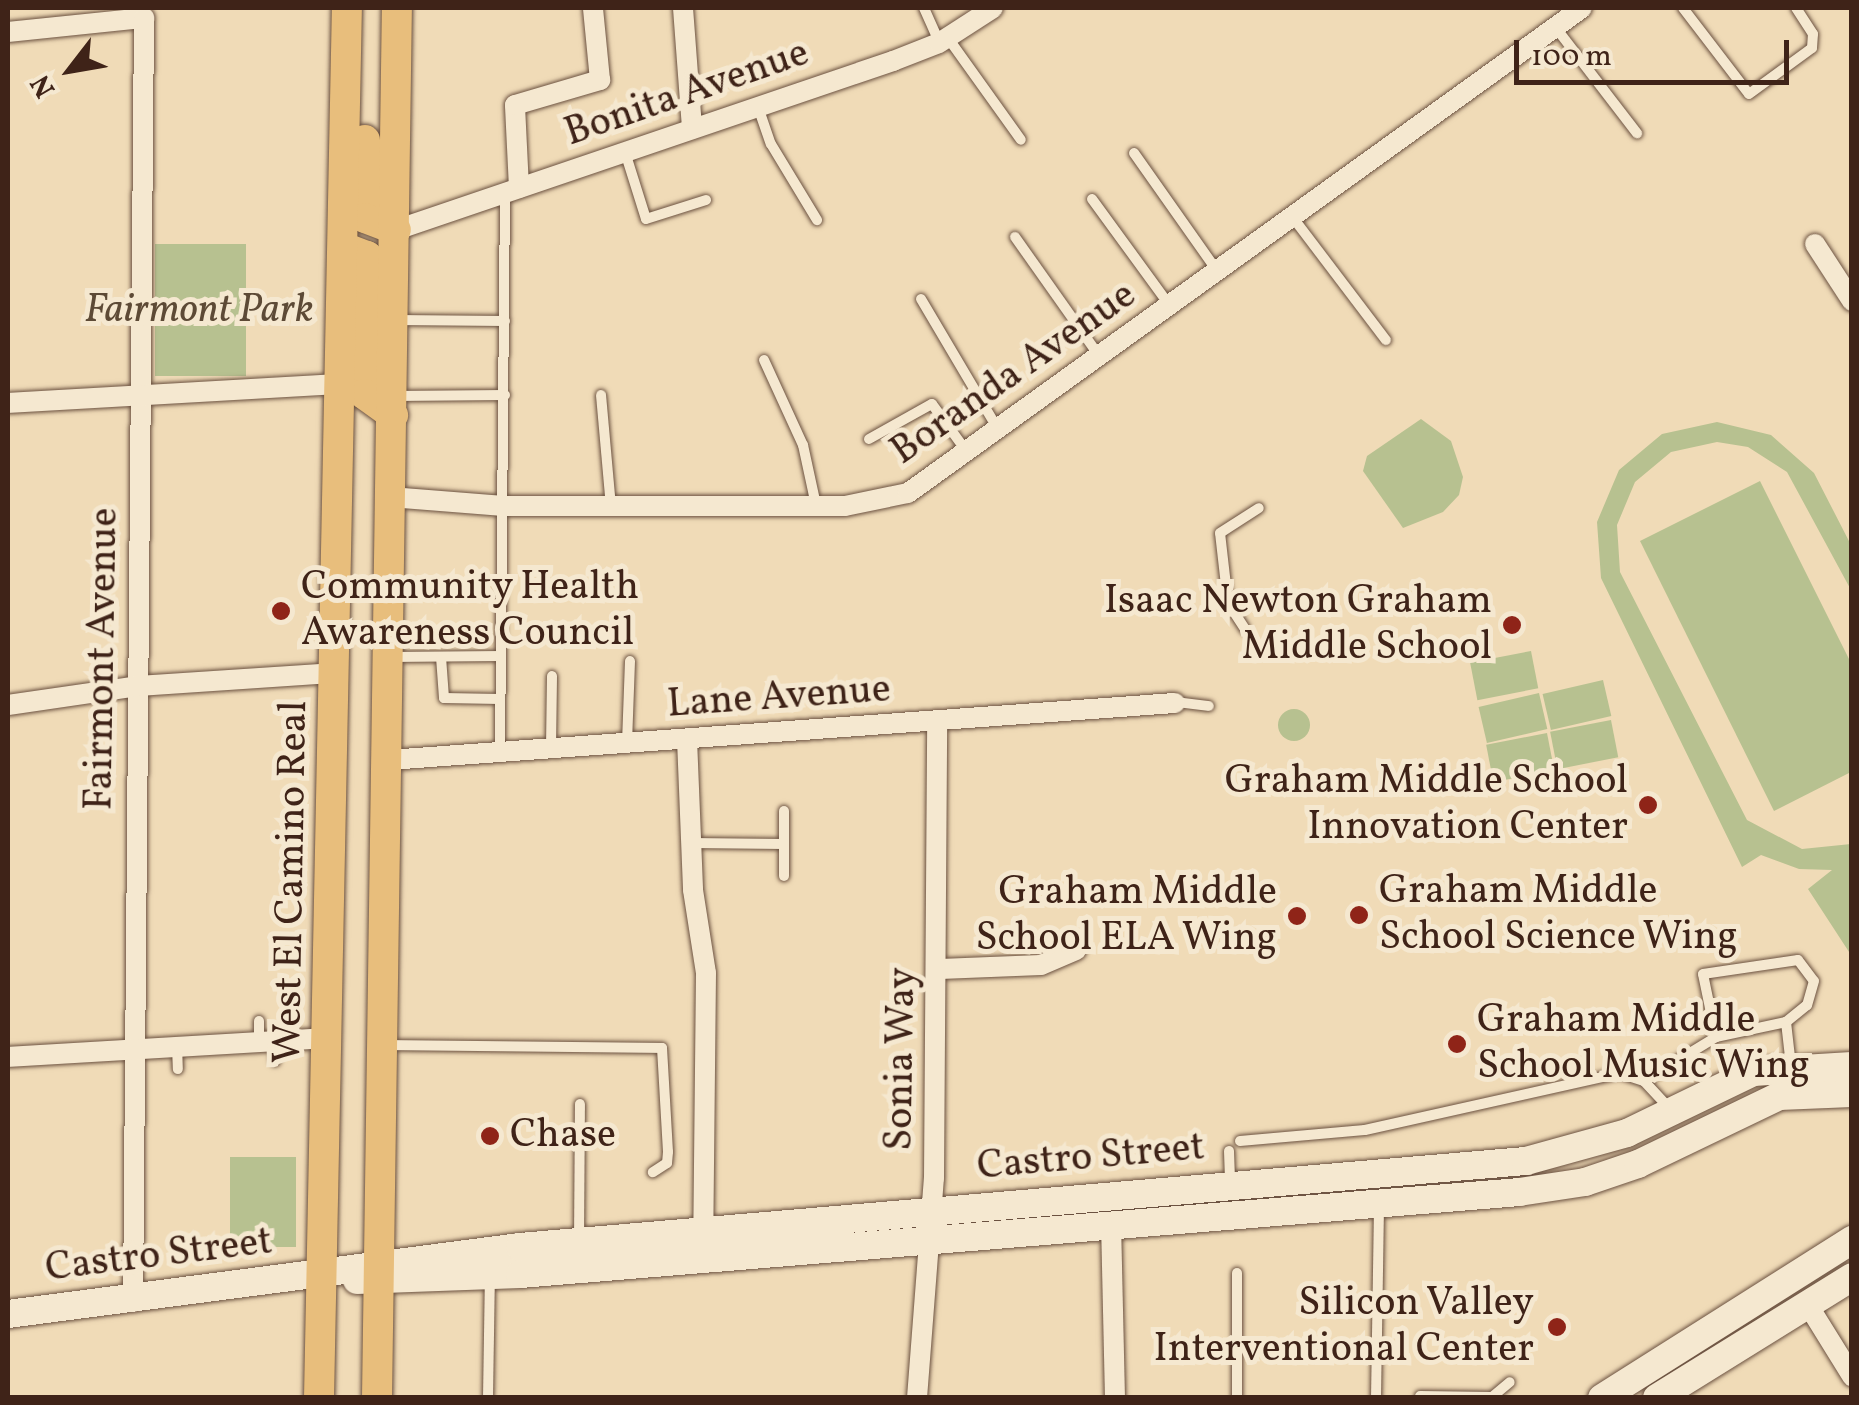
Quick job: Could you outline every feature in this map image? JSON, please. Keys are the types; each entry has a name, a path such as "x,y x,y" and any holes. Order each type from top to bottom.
{"main road":[{"name":"West El Camino Real","path":"319,1398 315,1140 330,1038 320,943 336,673 347,8"},
{"path":"365,8 365,218 396,230"},
{"path":"376,1398 383,1045 395,868 389,657 397,8"},
{"path":"343,248 366,256 364,394 394,406"}],"street":[{"path":"512,190 515,105 600,80 593,8"},
{"path":"683,8 692,129"},
{"name":"Bonita Avenue","path":"396,230 943,40 992,8"},
{"name":"Boranda Avenue","path":"390,498 504,506 886,502 930,482 1568,14"},
{"name":"Fairmont Avenue","path":"8,32 144,18 133,1302"},
{"path":"1815,244 1852,302"},
{"path":"8,403 341,384"},
{"path":"8,705 138,686 336,673"},
{"name":"Lane Avenue","path":"389,760 460,765 500,753 1175,702"},
{"name":"Sonia Way","path":"917,1398 940,968 938,722"},
{"path":"687,739 691,842 706,972 703,1244"},
{"path":"940,968 1040,965 1076,950"},
{"path":"8,1057 133,1046 330,1038"},
{"name":"Castro Street","path":"377,1272 490,1275 703,1244 928,1224 1230,1186 1562,1154 1670,1110 1729,1080 1791,1066 1852,1066"},
{"name":"Castro Street","path":"928,1224 1112,1222 1585,1182 1779,1096 1852,1093"},
{"path":"1112,1222 1115,1398"},
{"path":"1602,1398 1852,1240"},
{"name":"Castro Street","path":"8,1314 377,1272 579,1242 703,1244"},
{"path":"1657,1398 1852,1277"},
{"path":"1808,1305 1852,1376"},
{"path":"1704,1333 1721,1358"}],"lane":[{"path":"924,8 943,40 1021,140"},
{"path":"1683,8 1749,94 1812,48 1813,34 1796,8"},
{"path":"1568,14 1637,133"},
{"path":"758,106 772,144 817,220"},
{"path":"625,151 646,219 706,200"},
{"path":"1134,153 1218,273"},
{"path":"500,753 504,322 512,190"},
{"path":"1092,199 1170,306"},
{"path":"1294,218 1386,340"},
{"path":"1015,237 1100,358"},
{"path":"920,299 999,430"},
{"path":"395,320 504,322"},
{"path":"764,360 803,445 816,505"},
{"path":"394,406 504,395"},
{"path":"601,395 611,506"},
{"path":"868,439 932,404 968,453"},
{"path":"1245,629 1228,603 1220,533 1260,508"},
{"path":"389,657 502,656"},
{"path":"442,657 444,698 500,699"},
{"path":"627,744 630,660"},
{"path":"551,749 552,676"},
{"path":"1175,702 1209,706"},
{"path":"784,811 784,876"},
{"path":"691,842 784,844"},
{"path":"1644,1081 1716,1036 1786,1022 1806,1004 1814,980 1798,960 1772,959 1703,974 1716,1036"},
{"path":"1786,1022 1791,1066"},
{"path":"177,1044 178,1069"},
{"path":"383,1045 652,1044 666,1057 668,1152 667,1163 653,1172"},
{"path":"1240,1141 1365,1130 1620,1073 1644,1081 1670,1110"},
{"path":"579,1242 580,1104"},
{"path":"1228,1151 1230,1186"},
{"path":"1376,1398 1379,1202"},
{"path":"1237,1273 1238,1398"},
{"path":"488,1398 490,1275"},
{"path":"1420,1396 1492,1397 1510,1382"}],"green space":[{"name":"Fairmont Park","path":"155,244 246,244 246,376 155,376"},
{"path":"1421,419 1451,441 1463,477 1459,495 1443,512 1403,528 1363,471 1367,456"},
{"path":"1717,422 1771,435 1814,473 1851,545 1851,590 1787,472 1748,447 1717,442 1671,452 1635,482 1617,525 1620,572 1747,820 1802,849 1851,844 1851,955 1808,889 1832,870 1799,869 1761,855 1742,867 1601,578 1597,522 1619,470 1662,434"},
{"path":"1760,481 1852,665 1851,772 1774,811 1640,541"},
{"path":"1531,651 1538,688 1477,700 1470,663"},
{"path":"1603,680 1611,716 1551,730 1543,694"},
{"path":"1539,693 1547,729 1487,743 1479,707"},
{"path":"1294,709 1306,713 1310,725 1306,737 1294,741 1282,737 1278,725 1282,713"},
{"path":"1611,720 1618,757 1557,769 1550,732"},
{"path":"1547,733 1554,770 1493,782 1486,745"},
{"path":"230,1157 296,1157 296,1247 230,1247"}],"place":[{"name":"Community Health Awareness Council","path":"281,611"},
{"name":"Isaac Newton Graham Middle School","path":"1512,625"},
{"name":"Graham Middle School Innovation Center","path":"1648,805"},
{"name":"Graham Middle School Science Wing","path":"1359,915"},
{"name":"Graham Middle School ELA Wing","path":"1297,916"},
{"name":"Graham Middle School Music Wing","path":"1457,1044"},
{"name":"Chase","path":"490,1136"},
{"name":"Silicon Valley Interventional Center","path":"1557,1327"}]}
